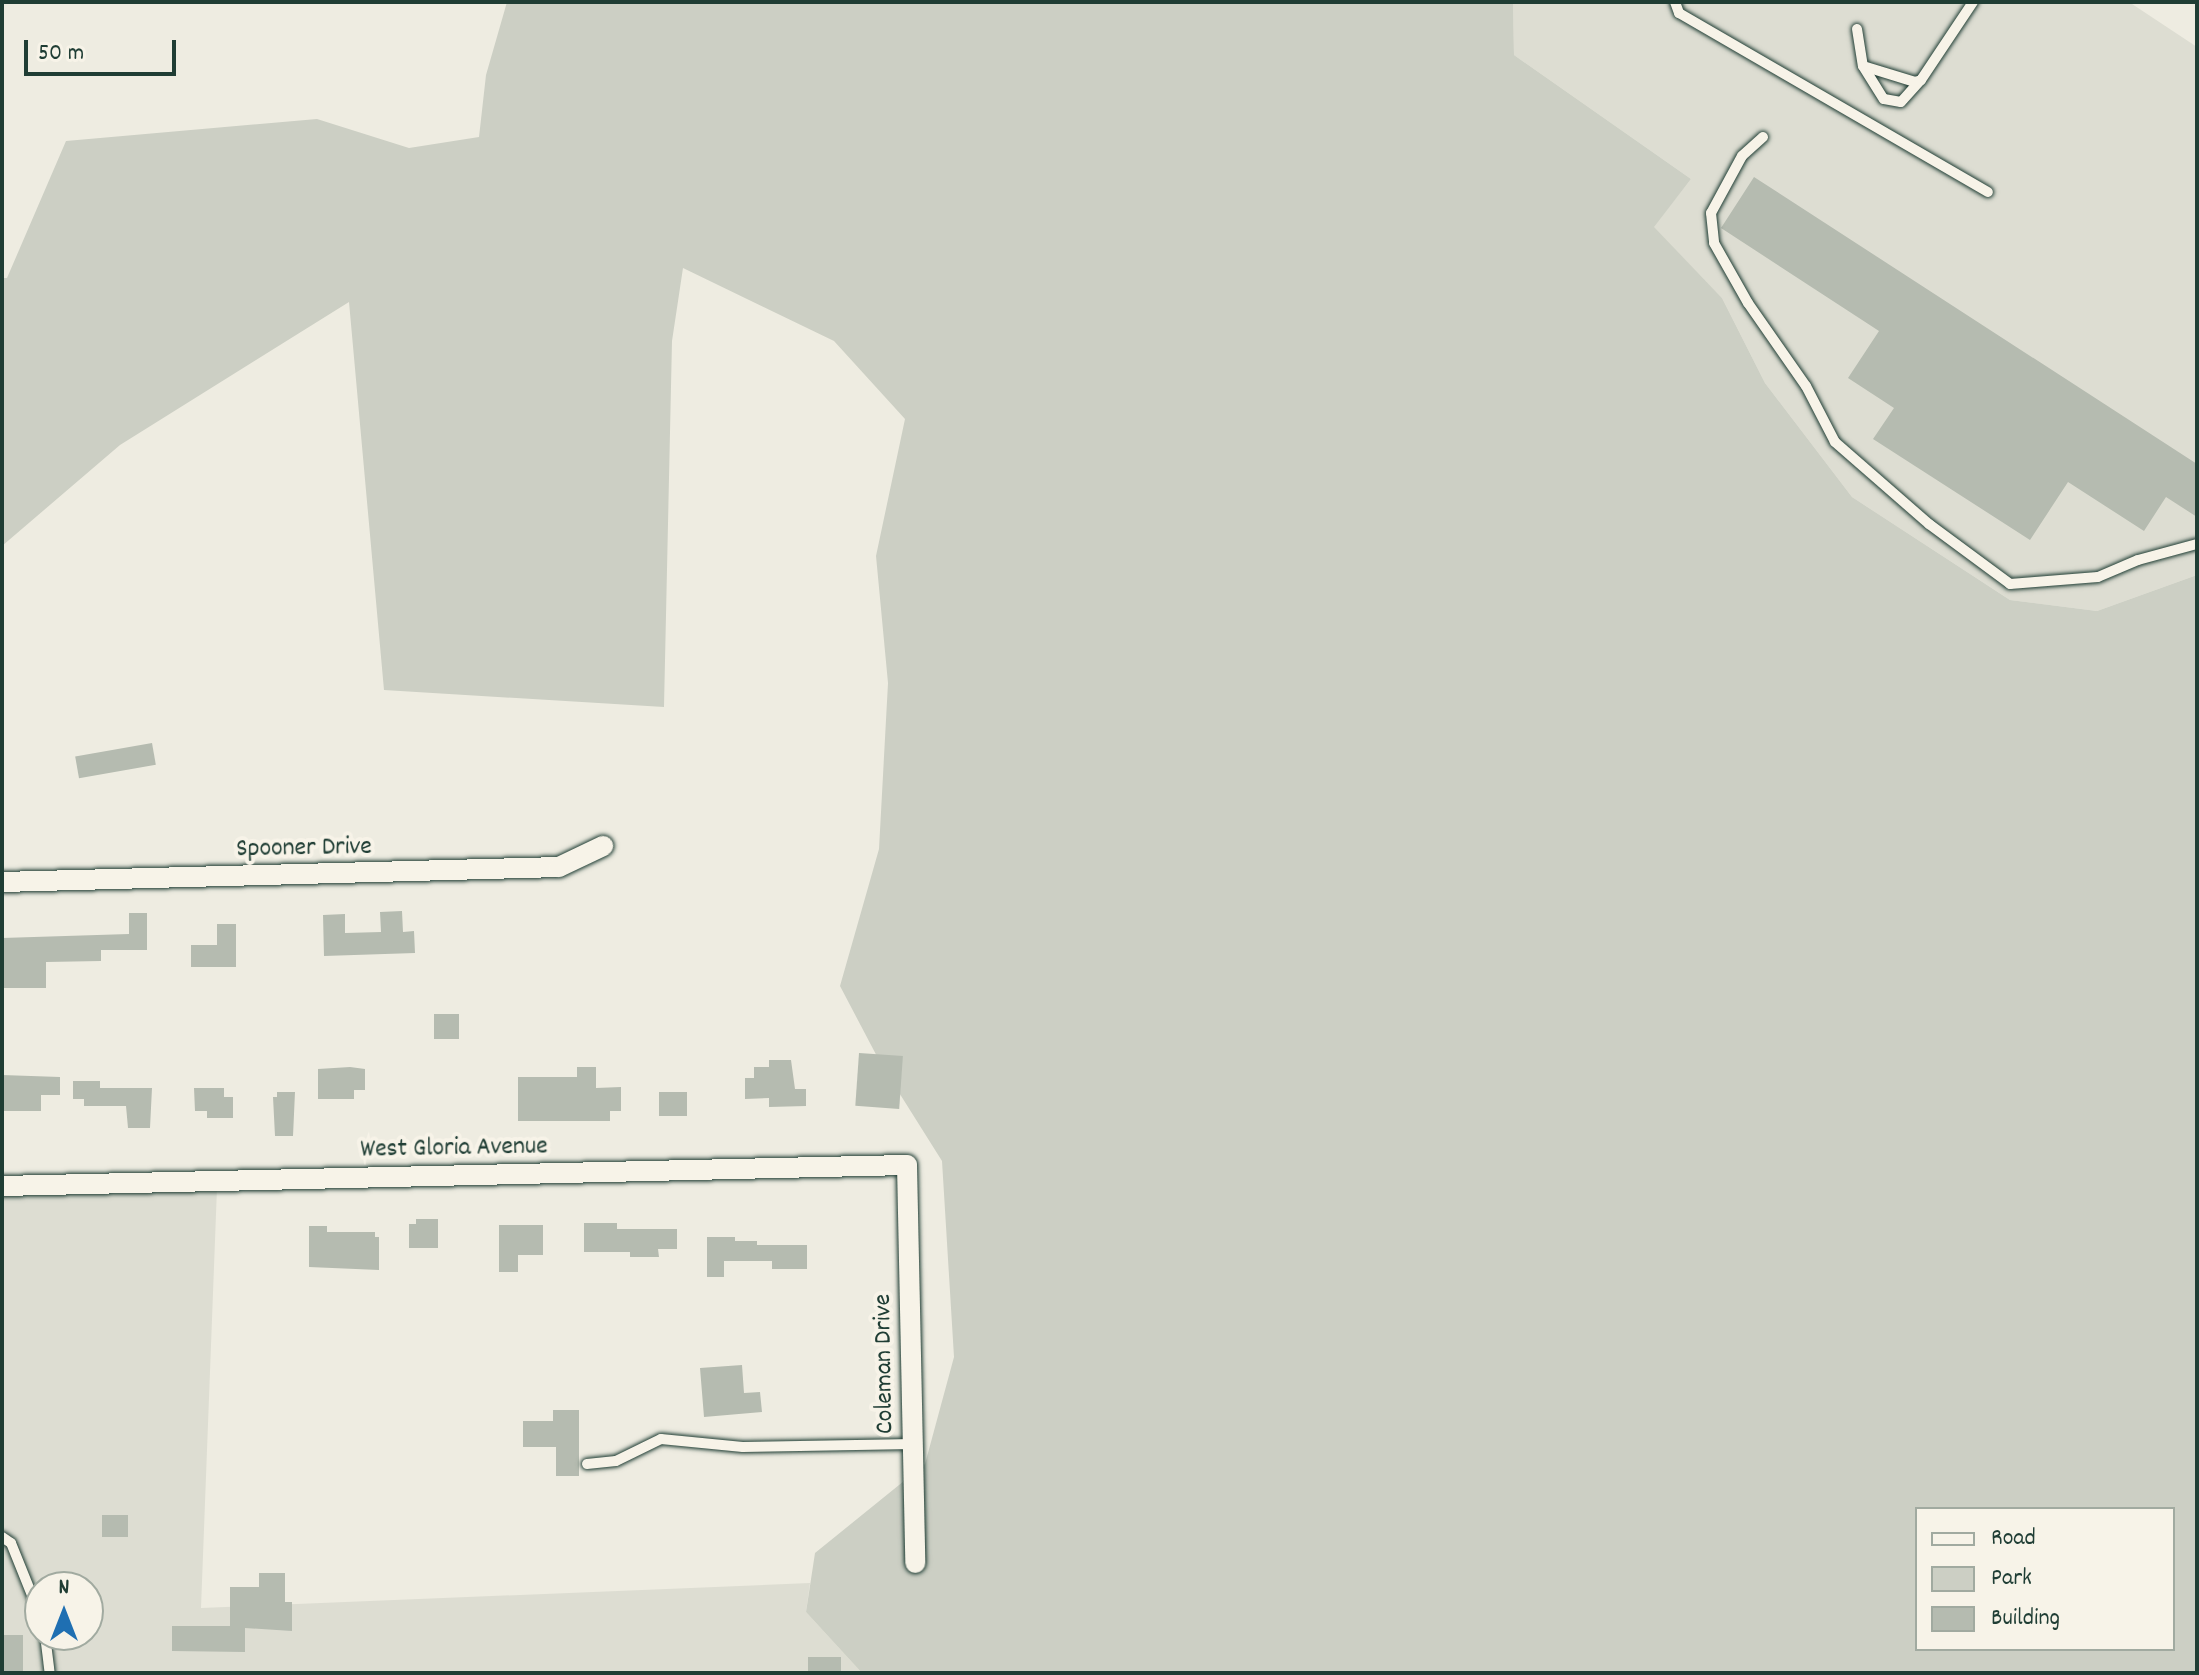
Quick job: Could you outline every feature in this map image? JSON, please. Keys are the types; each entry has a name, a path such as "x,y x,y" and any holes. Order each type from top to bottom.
{"street":[{"name":"Spooner Drive","path":"2,882 559,867 603,846"},
{"name":"West Gloria Avenue","path":"2,1186 907,1165"},
{"name":"Coleman Drive","path":"907,1165 915,1563"}],"lane":[{"path":"1675,2 1679,13 1988,192"},
{"path":"1857,29 1863,66 1884,99 1901,102 1921,80 1973,2"},
{"path":"1863,66 1915,82 1921,80"},
{"path":"1763,137 1742,156 1711,213 1714,243 1748,303 1806,386 1835,442 1929,524 2010,584 2098,577 2138,560 2197,544"},
{"path":"587,1464 616,1461 661,1439 743,1447 913,1444"},
{"path":"2,1537 11,1543 24,1575"},
{"path":"47,1651 50,1673"}],"shaded area":[{"path":"1513,2 2129,2 2197,47 2197,575 2097,611 2010,600 1852,497 1765,383 1722,298 1653,227 1691,179 1514,55"},
{"path":"217,1188 201,1608 810,1583 806,1612 862,1673 2,1673 2,1190"}],"green space":[{"path":"507,2 1513,2 1514,55 1691,179 1654,227 1722,298 1765,383 1852,497 2010,600 2097,611 2197,575 2197,1673 862,1673 806,1612 815,1553 925,1464 954,1357 942,1161 881,1064 840,986 879,849 888,683 876,556 905,419 834,341 683,268 672,341 664,707 384,690 349,302 120,445 2,546 2,278 7,278 66,141 317,119 409,148 479,137 486,75"}],"building":[{"path":"1754,177 2197,464 2197,517 2166,497 2144,531 2068,482 2030,540 1873,439 1894,408 1848,378 1879,331 1721,228"},
{"path":"152,743 156,765 79,778 75,757"},
{"path":"402,911 403,932 414,931 415,953 324,956 323,915 345,914 345,933 381,932 380,912"},
{"path":"129,913 147,913 147,950 101,950 101,961 46,962 46,988 2,988 2,938 129,934"},
{"path":"217,924 236,924 236,967 191,967 191,945 217,945"},
{"path":"434,1014 459,1014 459,1039 434,1039"},
{"path":"859,1053 903,1056 899,1109 855,1106"},
{"path":"769,1060 791,1060 795,1089 806,1089 806,1106 769,1107 769,1098 745,1099 745,1078 754,1078 754,1067 769,1067"},
{"path":"577,1067 596,1067 596,1088 621,1087 621,1111 610,1111 610,1121 518,1121 518,1077 577,1077"},
{"path":"318,1069 365,1069 365,1090 354,1090 354,1099 318,1099"},
{"path":"2,1075 60,1077 60,1095 41,1095 41,1111 2,1111"},
{"path":"73,1081 100,1081 100,1088 152,1088 150,1128 128,1128 126,1106 84,1106 84,1099 73,1099"},
{"path":"194,1088 224,1088 224,1097 233,1097 233,1118 207,1118 207,1111 195,1111"},
{"path":"277,1092 295,1092 293,1136 275,1136 273,1097 277,1097"},
{"path":"659,1092 687,1092 687,1116 659,1116"},
{"path":"416,1219 438,1219 438,1248 409,1248 409,1224 416,1224"},
{"path":"584,1223 617,1223 617,1229 677,1229 677,1249 658,1249 659,1257 630,1257 630,1252 584,1252"},
{"path":"499,1225 543,1225 543,1255 518,1255 518,1272 499,1272"},
{"path":"309,1226 327,1226 327,1232 375,1232 375,1237 379,1237 379,1270 309,1267"},
{"path":"707,1237 735,1237 735,1241 757,1241 757,1245 807,1245 807,1269 772,1269 772,1261 724,1261 724,1277 707,1277"},
{"path":"742,1365 744,1393 760,1392 762,1412 704,1417 700,1368"},
{"path":"553,1410 579,1410 579,1476 556,1476 556,1447 523,1447 523,1421 553,1421"},
{"path":"102,1515 128,1515 128,1537 102,1537"},
{"path":"259,1573 285,1573 285,1602 292,1602 292,1631 245,1628 245,1652 172,1651 172,1626 230,1626 230,1587 259,1587"},
{"path":"2,1635 23,1635 23,1673 2,1673"},
{"path":"808,1657 841,1657 841,1673 808,1673"}]}
